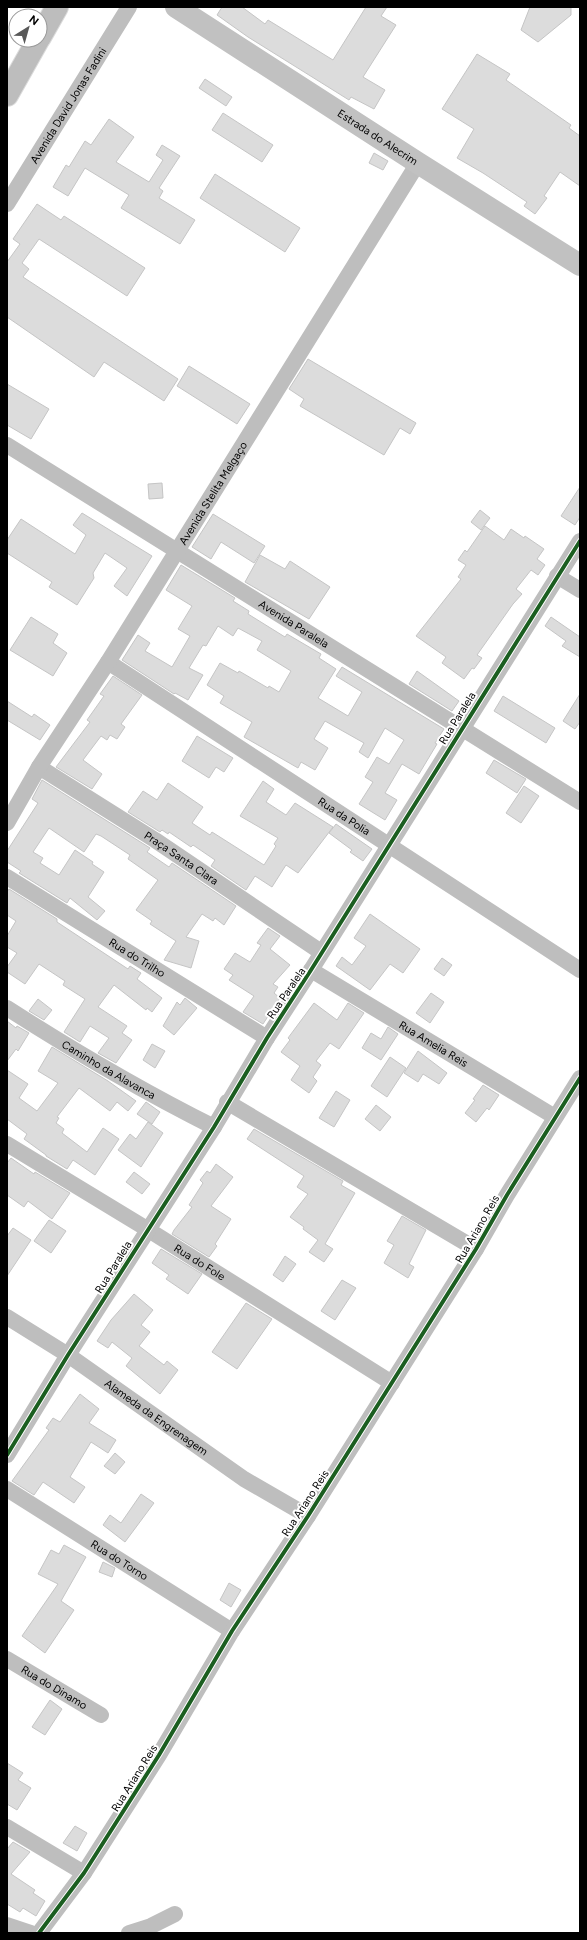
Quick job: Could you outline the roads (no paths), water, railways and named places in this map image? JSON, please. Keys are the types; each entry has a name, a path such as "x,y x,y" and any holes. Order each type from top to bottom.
{"highway":[{"path":"48,23 57,7"},
{"path":"7,95 33,48"}],"street":[{"name":"Avenida David Jonas Fadini","path":"7,204 129,7"},
{"name":"Estrada do Alecrim","path":"176,7 418,163 580,265"},
{"name":"Avenida Stelita Melgaço","path":"7,823 40,767 108,662 418,163"},
{"name":"Avenida Paralela","path":"7,445 176,552 462,727 580,802"},
{"name":"Rua Paralela","path":"7,1455 147,1229 214,1127 227,1102 266,1038 311,970 580,540"},
{"path":"557,576 580,590"},
{"name":"Rua da Polia","path":"108,662 580,970"},
{"name":"Praça Santa Clara","path":"40,767 155,840 321,952"},
{"name":"Rua do Trilho","path":"7,877 266,1038"},
{"name":"Rua Amelia Reis","path":"311,970 555,1117"},
{"name":"Caminho da Alavanca","path":"7,1008 74,1051 147,1093 214,1127"},
{"name":"Rua Ariano Reis","path":"39,1933 84,1873 159,1755 232,1631 308,1516 392,1383 580,1078"},
{"path":"227,1102 476,1249"},
{"name":"Rua do Fole","path":"7,1144 147,1229 392,1383"},
{"name":"Alameda da Engrenagem","path":"7,1317 68,1355 209,1456 244,1479 308,1516"},
{"name":"Rua do Torno","path":"7,1489 232,1631"},
{"name":"Rua do Dinamo","path":"7,1659 101,1715"},
{"path":"7,1827 84,1873"},
{"path":"129,1933 151,1926 175,1914"},
{"path":"7,1925 31,1933"}]}
